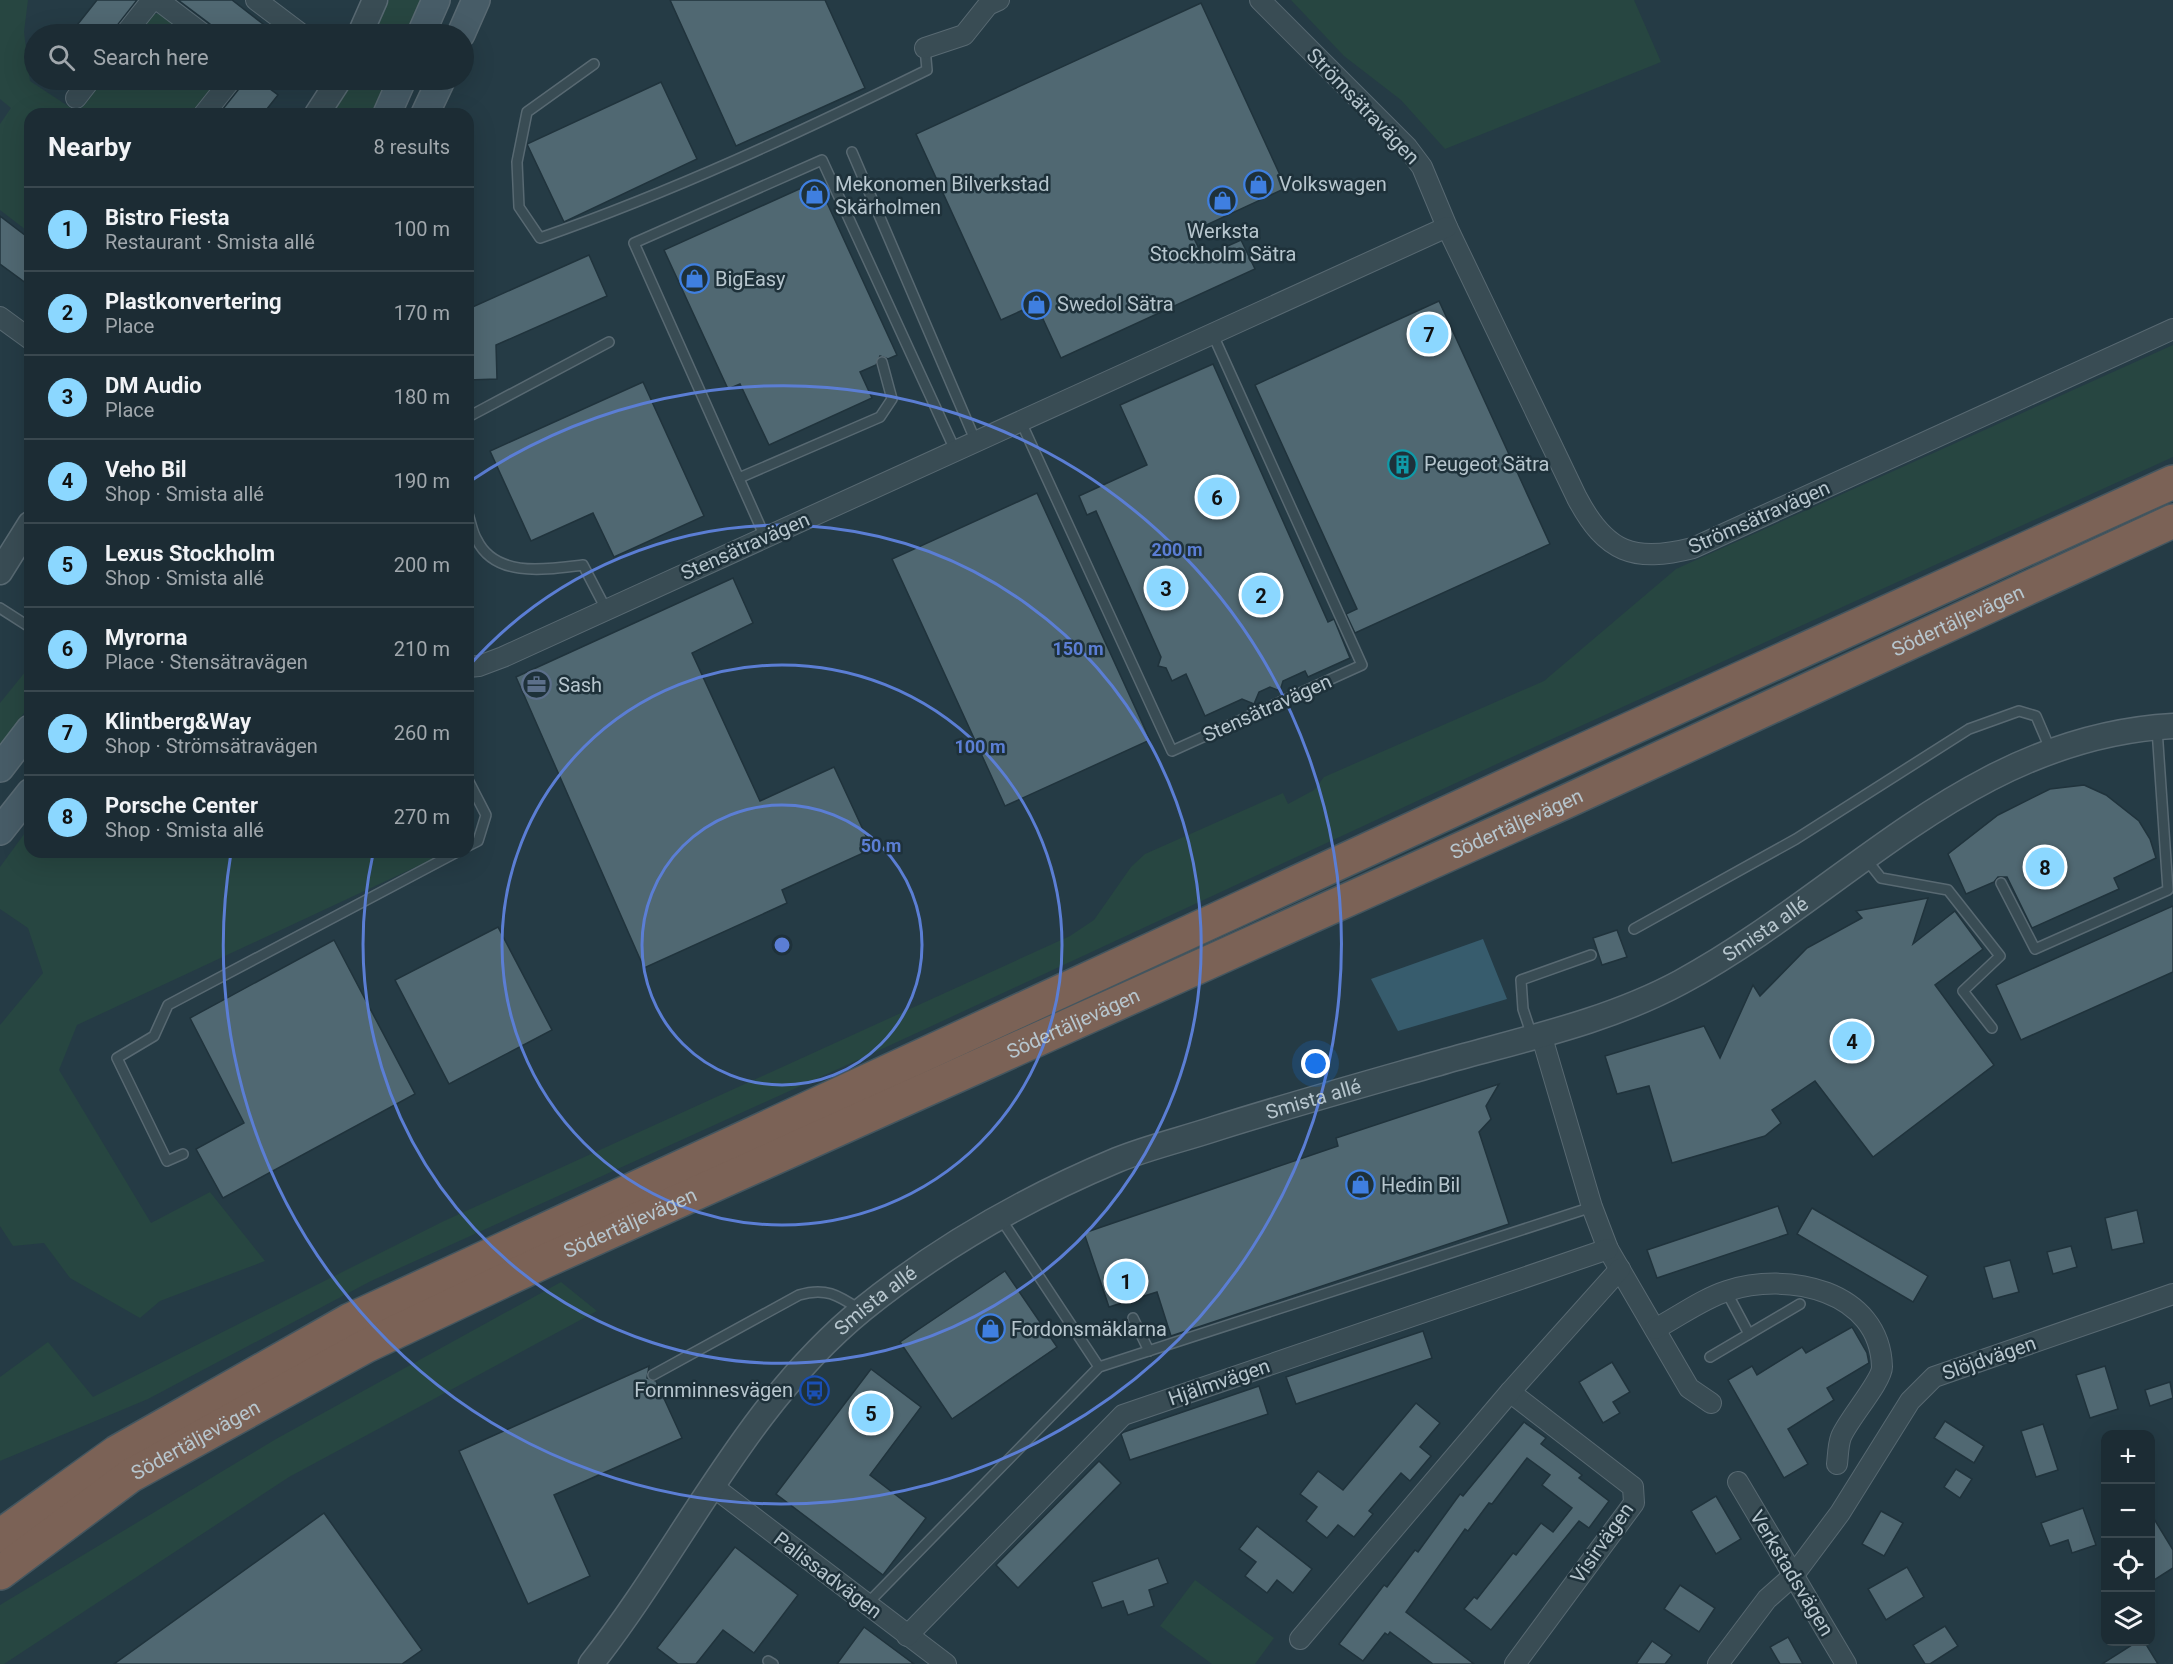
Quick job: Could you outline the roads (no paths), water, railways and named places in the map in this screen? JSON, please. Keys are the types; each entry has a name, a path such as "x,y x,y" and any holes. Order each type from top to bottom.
{"highway":[{"name":"Södertäljevägen","path":"0,1536 117,1452 350,1320 1544,768 2173,482"},
{"name":"Södertäljevägen","path":"0,1573 130,1476 366,1346 543,1262 1565,802 2173,521"}],"main road":[{"path":"425,24 436,0"},
{"path":"465,24 476,0"},
{"path":"390,108 398,90"},
{"path":"429,108 437,90"},
{"path":"0,768 24,737"},
{"path":"0,831 24,801"}],"street":[{"path":"133,24 152,0"},
{"path":"158,0 190,24"},
{"path":"256,0 288,24"},
{"path":"364,24 375,0"},
{"path":"925,48 964,35 988,5 999,0"},
{"name":"Strömsätravägen","path":"1260,0 1407,147 1422,167 1447,227 1586,515 1598,532 1630,552 1663,555 1693,548 2173,329"},
{"path":"76,98 82,90"},
{"path":"209,108 223,90"},
{"path":"321,108 333,90"},
{"name":"Stensätravägen","path":"474,666 503,657 1447,227"},
{"path":"0,317 24,335"},
{"path":"0,572 24,534"},
{"name":"Smista allé","path":"591,1664 624,1623 711,1485 786,1386 861,1311 924,1264 999,1216 1121,1158 1323,1095 1536,1035 1623,1007 1680,982 1752,937 1914,821 1985,779 2051,751 2107,735 2165,726"},
{"path":"1536,1035 1608,1249 1689,1388 1711,1403"},
{"name":"Hjälmvägen","path":"907,1636 1123,1415 1608,1249"},
{"path":"1300,1639 1510,1392 1620,1269"},
{"path":"1655,1329 1726,1291 1774,1284 1814,1287 1853,1306 1878,1341 1882,1370 1840,1438 1837,1464"},
{"name":"Slöjdvägen","path":"1718,1664 1767,1599 1793,1576 1840,1514 1910,1401 1934,1377 2173,1294"},
{"name":"Visirvägen","path":"1510,1392 1634,1487 1634,1503 1515,1664"},
{"name":"Verkstadsvägen","path":"1738,1482 1846,1664"},
{"name":"Palissadvägen","path":"711,1485 946,1664"}],"lane":[{"path":"594,64 527,112 517,162 519,207 540,238 618,211 855,105 927,70 925,48"},
{"path":"852,152 976,443"},
{"path":"765,537 634,243 822,160 956,452"},
{"name":"Stensätravägen","path":"1021,422 1172,751 1352,670 1362,665 1213,335"},
{"path":"474,414 609,342"},
{"path":"739,478 880,417 892,399 882,362"},
{"path":"474,533 477,542 500,564 537,570 583,565 606,609"},
{"path":"0,608 24,623"},
{"path":"1634,928 1796,840 1969,729 2019,711 2036,716 2051,751"},
{"path":"2001,883 2035,949 2168,890 2165,726"},
{"path":"474,791 486,814 478,841 474,843"},
{"path":"1864,857 1881,878 1948,890 2000,956 1963,991 1992,1028"},
{"path":"183,1154 167,1161 117,1058 154,1036 168,1005 446,858"},
{"path":"1536,1035 1523,1009 1521,980 1591,955"},
{"path":"867,1604 1099,1367 1592,1207"},
{"path":"999,1216 1099,1367"},
{"path":"653,1375 799,1295 813,1291 836,1294 861,1311"},
{"path":"1726,1291 1749,1334"},
{"path":"1710,1357 1800,1304"},
{"path":"1133,1318 1149,1351"}],"water":[{"path":"1483,939 1507,999 1398,1031 1371,979"}],"place":[{"name":"Volkswagen","path":"1258,184"},
{"name":"Mekonomen Bilverkstad Skärholmen","path":"814,195"},
{"name":"Werksta Stockholm Sätra","path":"1223,200"},
{"name":"BigEasy","path":"694,279"},
{"name":"Swedol Sätra","path":"1036,304"},
{"name":"Klintberg&Way","path":"1429,334"},
{"name":"Peugeot Sätra","path":"1403,464"},
{"name":"Myrorna","path":"1217,497"},
{"name":"DM Audio","path":"1166,588"},
{"name":"Plastkonvertering","path":"1261,595"},
{"name":"Sash","path":"537,685"},
{"name":"Porsche Center","path":"2045,867"},
{"name":"Veho Bil","path":"1852,1041"},
{"name":"Hedin Bil","path":"1360,1185"},
{"name":"Bistro Fiesta","path":"1126,1281"},
{"name":"Fordonsmäklarna","path":"990,1329"},
{"name":"Fornminnesvägen","path":"814,1390"},
{"name":"Lexus Stockholm","path":"871,1413"}]}
